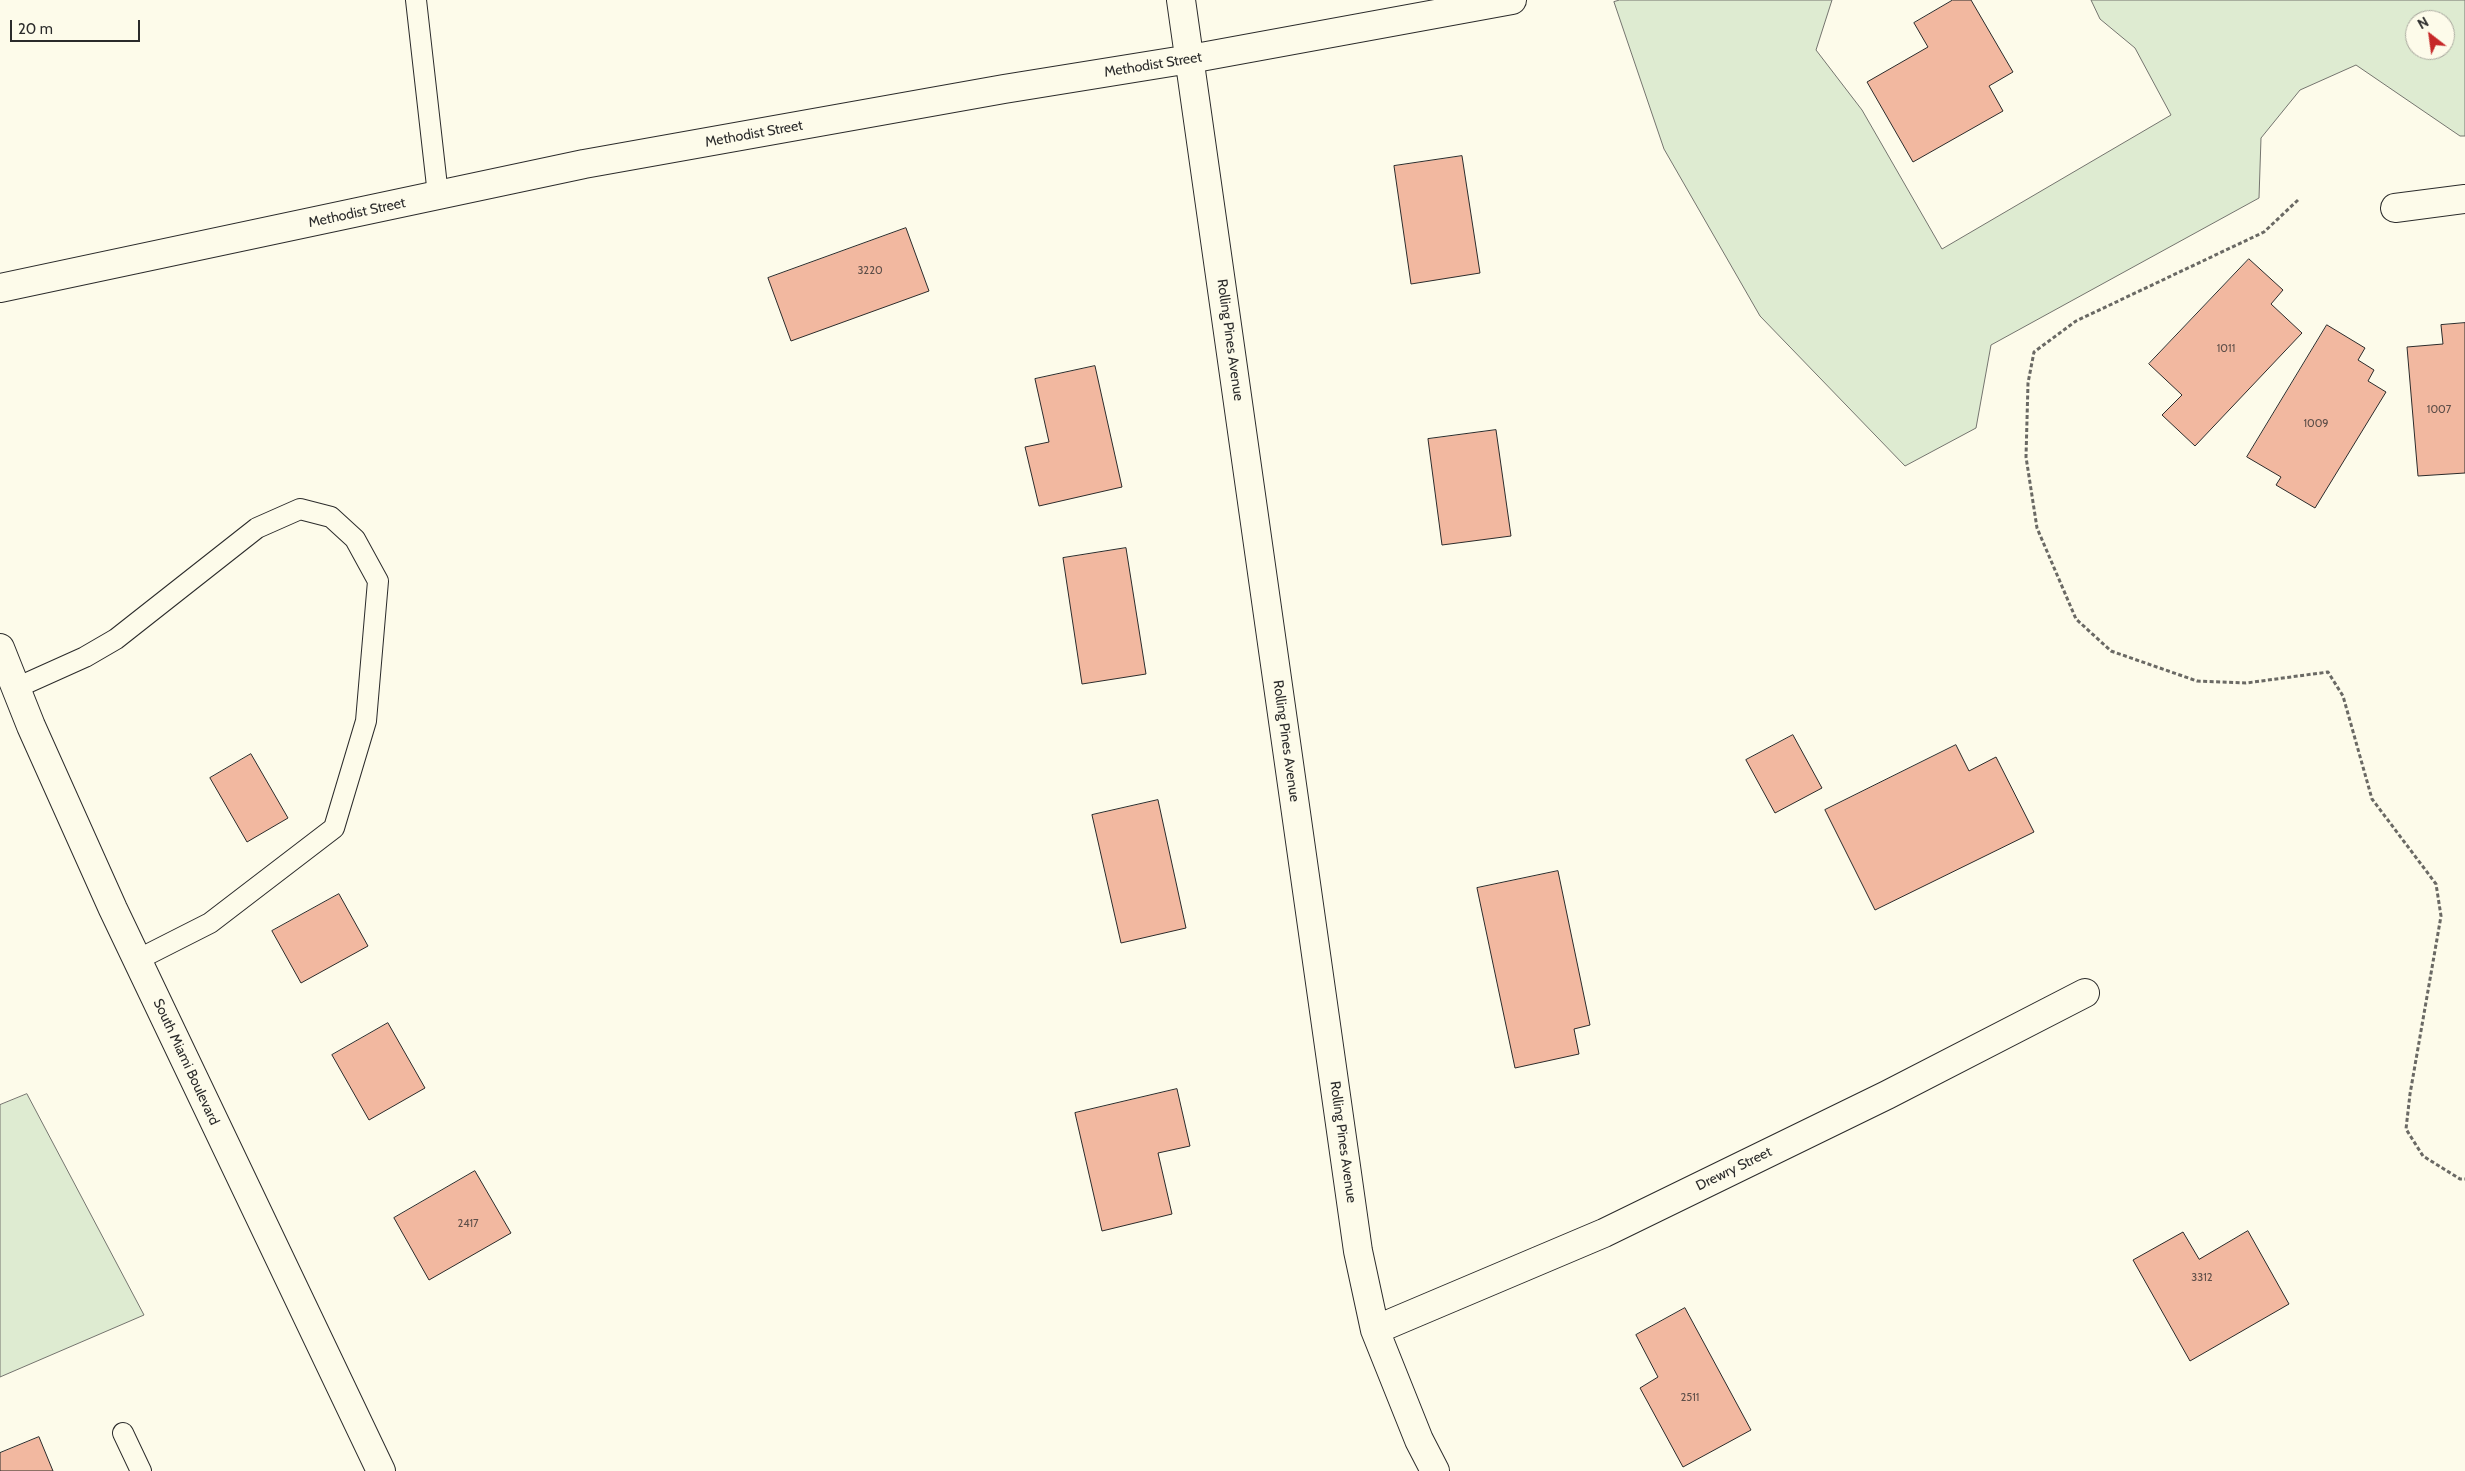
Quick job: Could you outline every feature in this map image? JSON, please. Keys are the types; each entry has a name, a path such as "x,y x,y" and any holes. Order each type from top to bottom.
{"street":[{"name":"Rolling Pines Avenue","path":"1181,0 1358,1251 1375,1330 1419,1440 1434,1471"},
{"name":"Methodist Street","path":"0,288 584,164 1004,89 1190,59 1512,0"},
{"path":"2395,208 2465,199"},
{"name":"South Miami Boulevard","path":"0,648 66,806 137,960 381,1471"},
{"name":"Drewry Street","path":"1375,1330 1604,1233 1887,1095 2085,993"}],"lane":[{"path":"416,0 438,195"},
{"path":"16,688 85,657 116,639 257,528 300,509 331,517 355,539 378,581 366,721 334,828 210,923 137,960"},
{"path":"123,1433 141,1471"}],"path":[{"path":"2298,200 2264,232 2076,320 2034,352 2028,383 2026,457 2037,528 2076,619 2111,651 2197,681 2246,683 2328,672 2343,696 2372,799 2436,884 2441,916 2410,1094 2406,1129 2424,1156 2460,1179 2465,1179"}],"green space":[{"path":"1620,0 1832,0 1816,50 1862,110 1942,249 2171,115 2135,48 2100,19 2091,0 2465,0 2465,136 2460,136 2356,65 2300,90 2261,138 2259,198 1991,345 1976,428 1905,466 1760,316 1664,149 1614,2"},
{"path":"27,1094 144,1315 0,1377 0,1105"}],"building":[{"path":"1953,0 1971,0 2013,72 1989,86 2003,111 1913,162 1867,82 1928,47 1914,23"},
{"path":"1462,156 1480,273 1411,284 1394,166"},
{"path":"906,228 929,291 791,341 768,278"},
{"path":"2249,259 2283,290 2271,304 2302,333 2195,446 2162,415 2182,395 2149,364"},
{"path":"2465,323 2465,473 2418,476 2407,347 2443,344 2441,325"},
{"path":"2327,325 2365,348 2358,360 2374,370 2368,381 2386,392 2315,508 2276,485 2281,477 2247,457"},
{"path":"1095,366 1122,487 1039,506 1025,447 1049,442 1035,379"},
{"path":"1496,430 1511,536 1442,545 1428,439"},
{"path":"1126,548 1146,674 1082,684 1063,558"},
{"path":"1793,735 1822,788 1775,813 1746,760"},
{"path":"1956,745 1969,771 1996,757 2034,832 1875,910 1825,810"},
{"path":"251,754 288,818 247,842 210,778"},
{"path":"1158,800 1186,928 1121,943 1092,815"},
{"path":"1558,871 1590,1025 1574,1029 1579,1054 1515,1068 1477,888"},
{"path":"339,894 368,946 301,983 272,931"},
{"path":"388,1023 425,1088 369,1120 332,1055"},
{"path":"1177,1089 1190,1146 1158,1153 1172,1214 1102,1231 1075,1113"},
{"path":"475,1171 511,1233 429,1280 394,1218"},
{"path":"2248,1231 2289,1304 2190,1361 2133,1260 2183,1232 2199,1259"},
{"path":"1685,1308 1751,1430 1683,1467 1640,1388 1658,1377 1636,1335"},
{"path":"39,1437 53,1471 0,1471 0,1453"}]}
